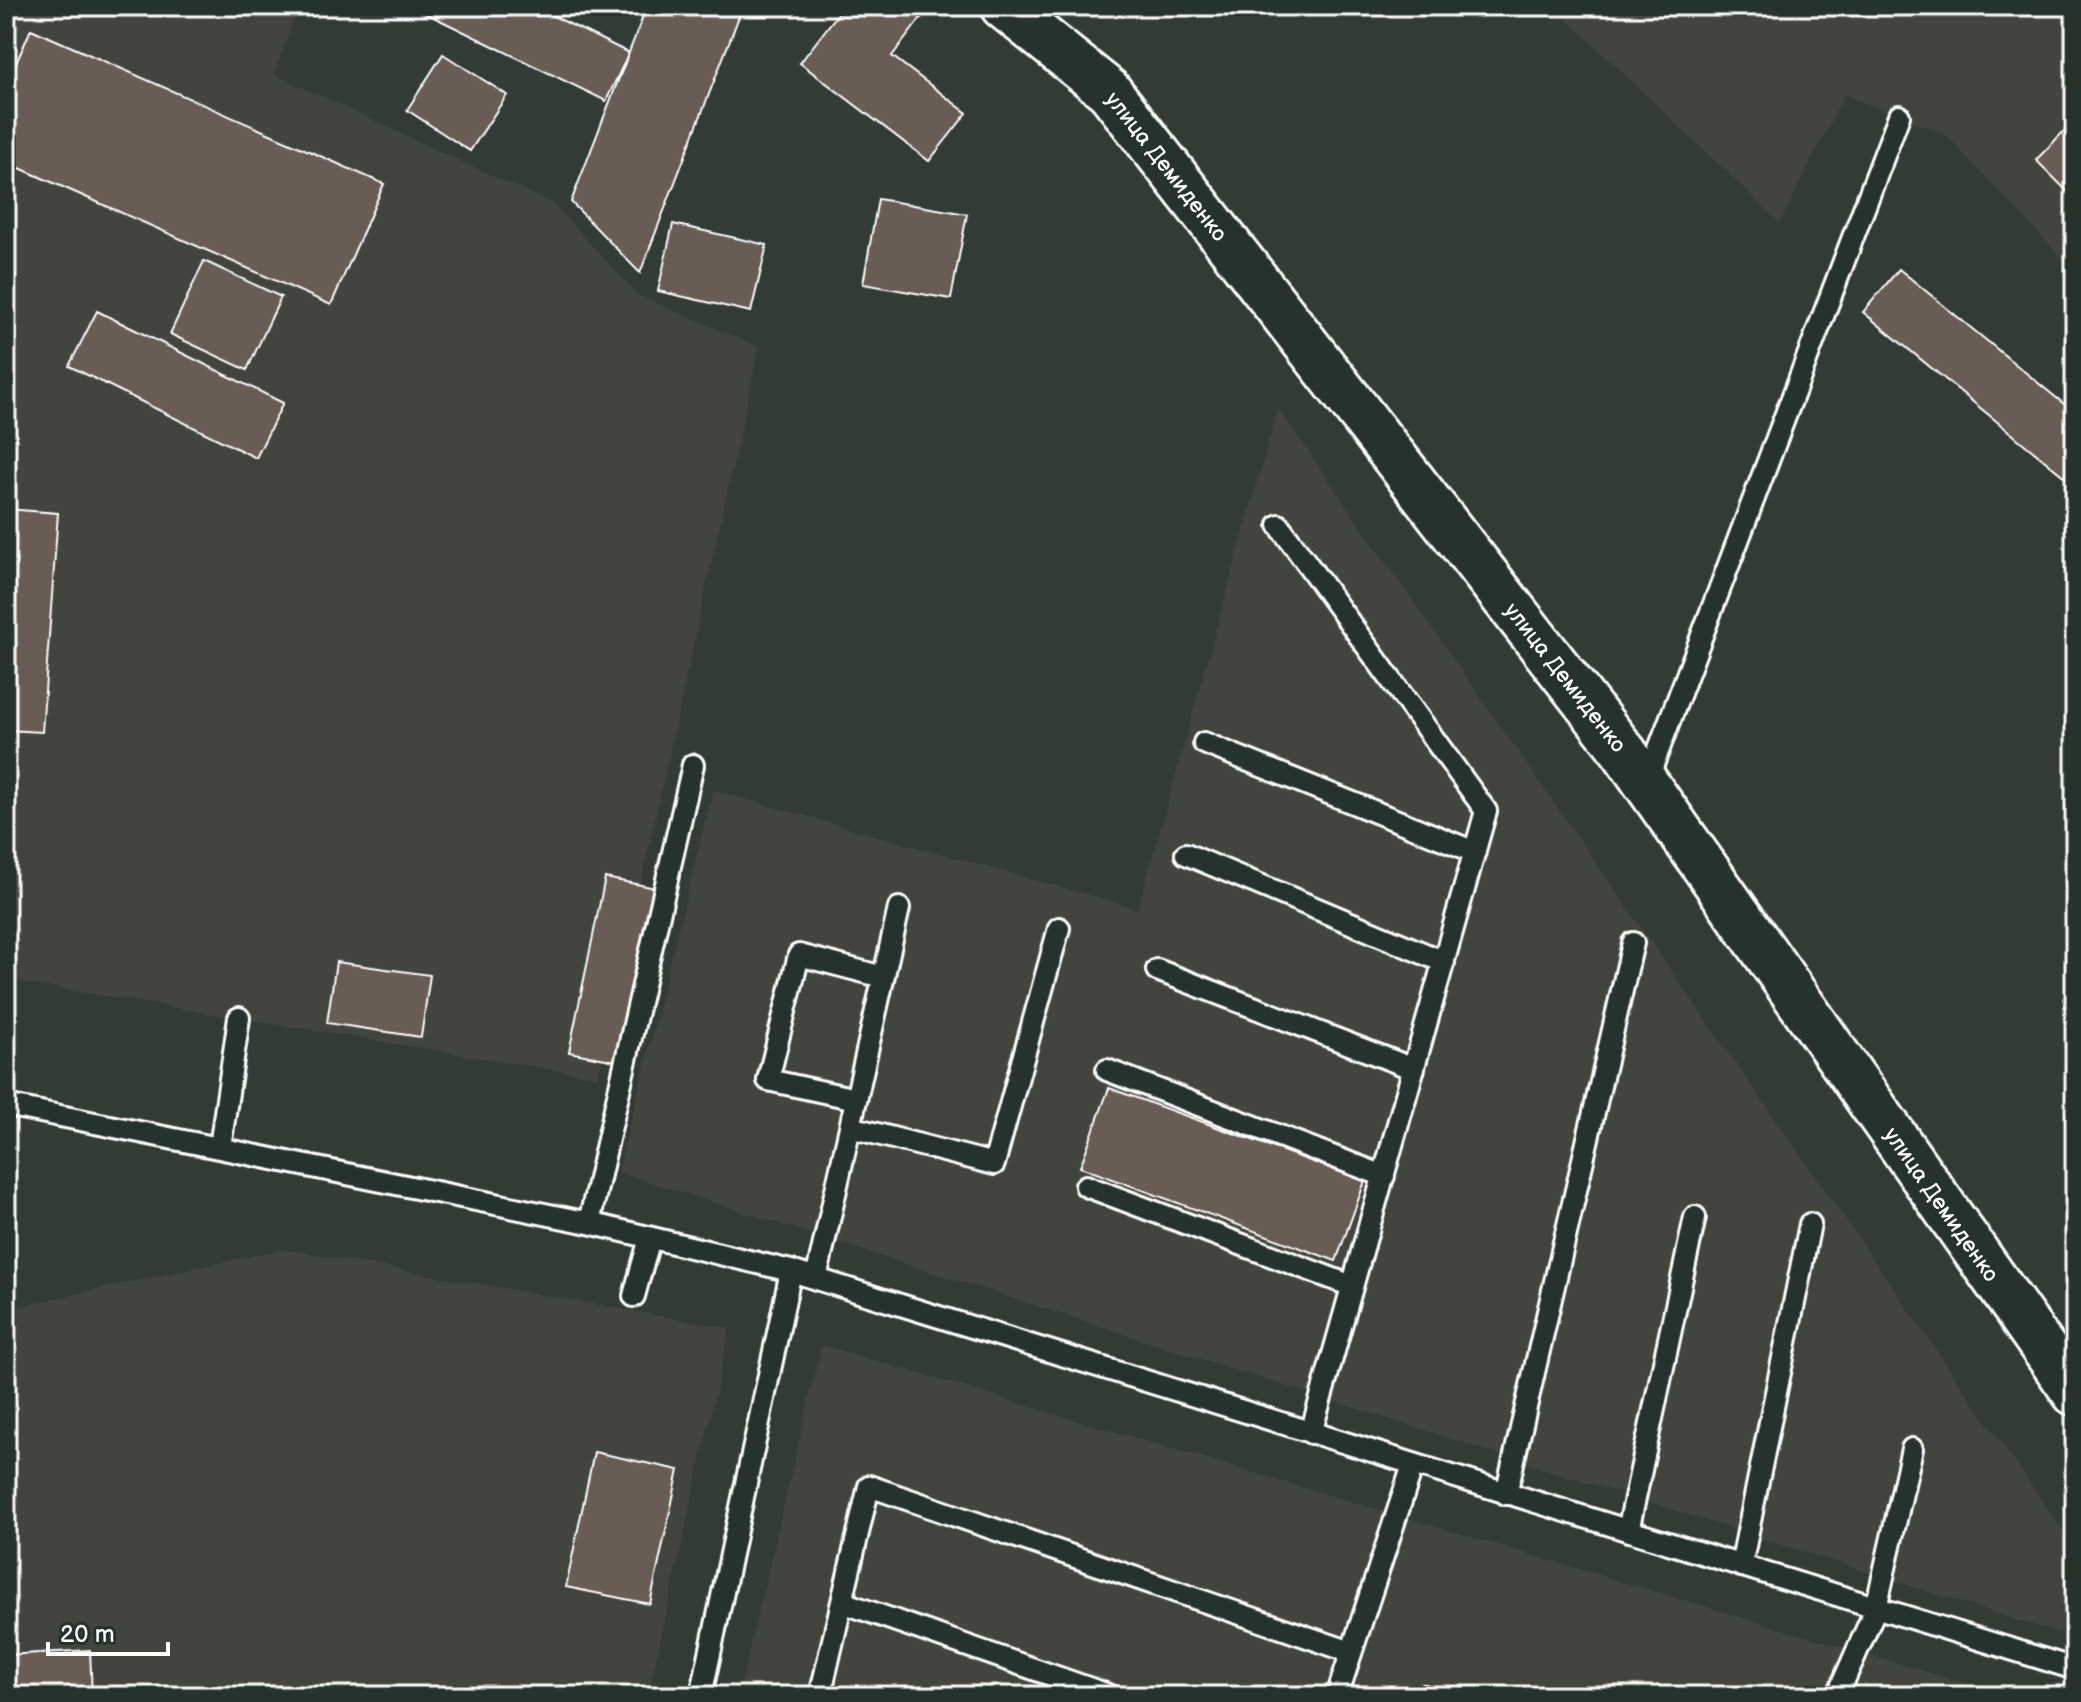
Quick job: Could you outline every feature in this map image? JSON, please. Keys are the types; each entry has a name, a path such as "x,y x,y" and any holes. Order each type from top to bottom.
{"main road":[{"name":"улица Демиденко","path":"1003,6 1109,91 1646,783 2075,1393"}],"lane":[{"path":"1646,783 1899,116"},
{"path":"1279,525 1486,811 1311,1433"},
{"path":"1204,743 1475,852"},
{"path":"589,1223 693,765"},
{"path":"1186,854 1444,962"},
{"path":"816,1279 899,908"},
{"path":"850,1127 994,1164 1059,928"},
{"path":"1506,1494 1633,943"},
{"path":"856,1099 768,1080 799,955 883,977"},
{"path":"1157,970 1414,1069"},
{"path":"220,1147 239,1018"},
{"path":"1107,1070 1384,1176"},
{"path":"6,1105 589,1223 791,1271 2075,1669"},
{"path":"1086,1186 1352,1286"},
{"path":"1628,1531 1695,1217"},
{"path":"1741,1566 1810,1224"},
{"path":"634,1296 650,1238"},
{"path":"701,1696 791,1271"},
{"path":"1837,1696 1876,1608 1912,1449"},
{"path":"1337,1696 1413,1465"},
{"path":"820,1696 869,1486 1351,1652"},
{"path":"842,1602 1111,1696"}],"shaded area":[{"path":"6,6 299,6 274,74 553,204 638,295 759,347 598,1077 6,980"},
{"path":"1553,6 2075,6 2075,272 1945,134 1844,95 1780,223"},
{"path":"1278,408 2075,1548 2075,1618 2057,1633 618,1172 713,790 1138,909"},
{"path":"283,1249 730,1328 648,1696 6,1696 6,1309"},
{"path":"822,1345 2008,1696 738,1696"}],"building":[{"path":"411,6 533,6 629,53 606,101"},
{"path":"647,6 743,6 640,273 571,202"},
{"path":"844,6 905,6 921,18 892,56 967,113 929,161 800,63"},
{"path":"31,29 384,184 331,305 6,162 6,86"},
{"path":"443,54 507,95 470,151 407,110"},
{"path":"2068,127 2075,134 2075,199 2036,160"},
{"path":"878,199 967,214 951,299 863,284"},
{"path":"673,224 767,245 751,312 658,291"},
{"path":"204,261 281,297 247,370 170,334"},
{"path":"1899,269 2075,413 2075,467 2066,478 1863,312"},
{"path":"97,311 283,403 256,458 69,366"},
{"path":"6,509 58,513 42,732 6,730"},
{"path":"605,878 656,888 621,1062 569,1052"},
{"path":"336,962 430,975 421,1037 327,1023"},
{"path":"1109,1088 1365,1181 1336,1261 1080,1167"},
{"path":"594,1452 679,1470 650,1604 566,1587"},
{"path":"90,1650 92,1696 6,1696 6,1655"}]}
